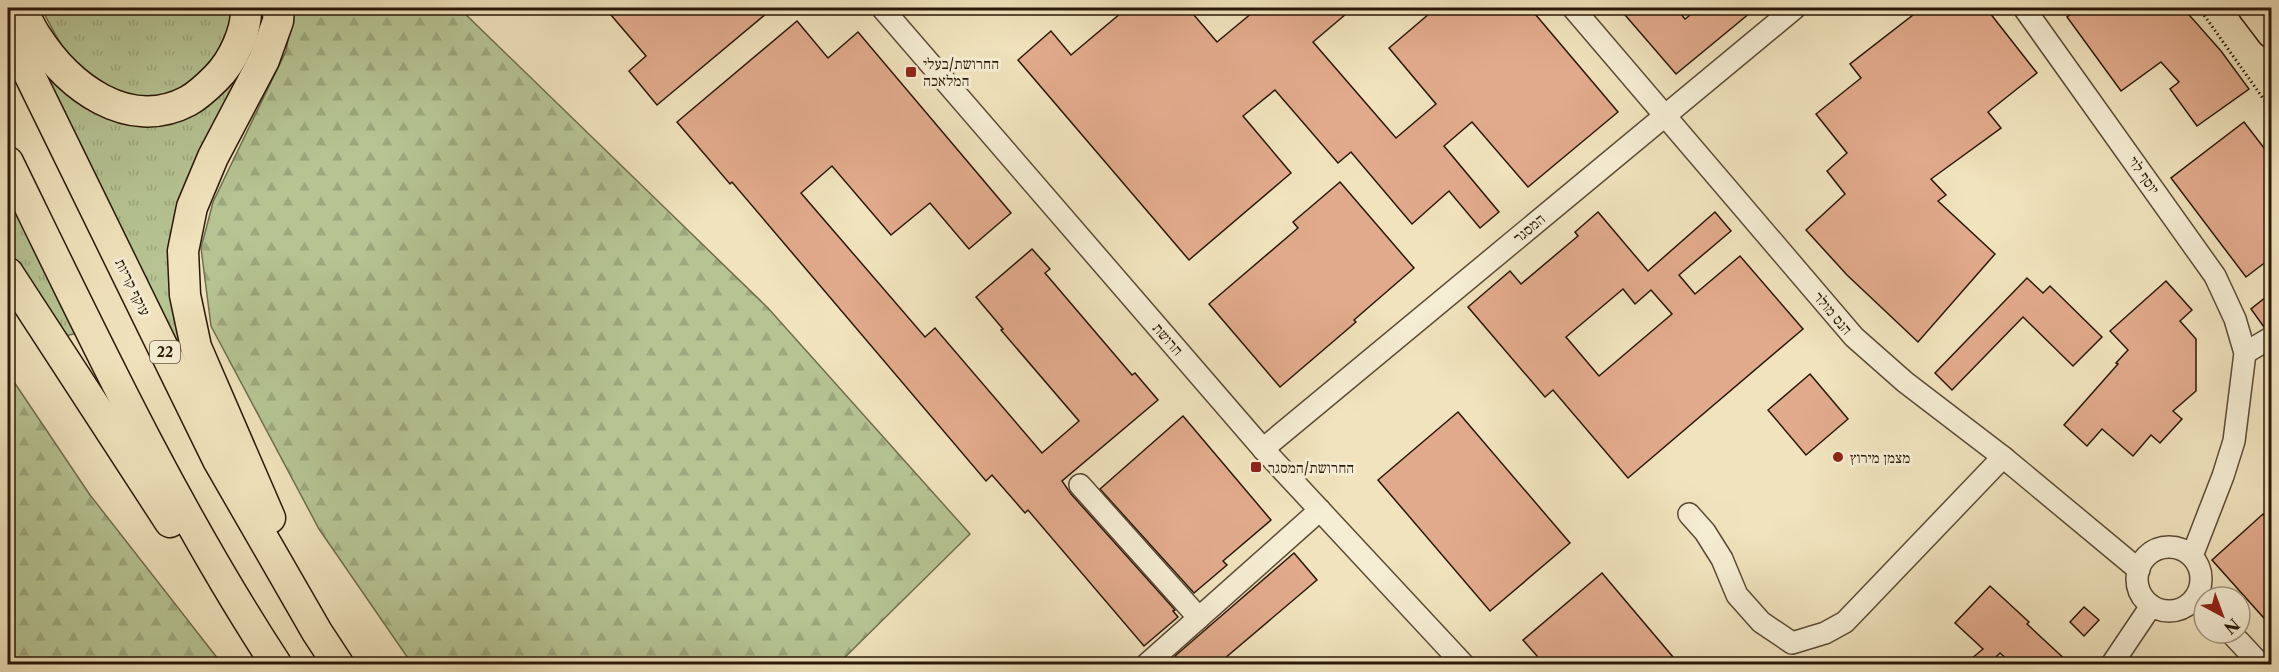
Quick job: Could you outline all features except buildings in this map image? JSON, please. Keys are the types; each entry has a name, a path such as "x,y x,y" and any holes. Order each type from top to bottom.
{"highway":[{"path":"21,8 35,35 56,64 86,91 114,106 131,111 150,112 171,108 189,100 223,71 234,54 242,34 246,8"},
{"path":"279,8 278,21 264,60 213,157 192,207 183,251 185,295 196,347 317,632"},
{"path":"2253,8 2271,33"},
{"name":"עוקף קריות","path":"8,31 218,460 317,632 338,664"},
{"path":"8,162 188,521 276,664"},
{"path":"8,273 200,568 249,623"}],"street":[{"name":"חרושת","path":"882,8 1263,449 1463,664"},
{"name":"הנס מולר","path":"1573,8 1854,337 1905,382 2003,457 2139,570"},
{"name":"המסגר","path":"1263,449 1795,8"},
{"name":"יוסף לוי","path":"2024,8 2215,276 2235,319 2245,353"},
{"path":"2192,556 2234,441 2245,353 2271,337"},
{"path":"1689,514 1705,532 1722,559 1737,595 1761,622 1792,643 1825,633 1845,622 2003,457"},
{"path":"1080,485 1199,618"},
{"path":"1147,664 1320,510"},
{"path":"2192,603 2172,611 2151,606 2140,592 2138,581 2139,570 2144,560 2161,549 2172,547 2182,550 2198,563 2201,585"},
{"path":"2112,664 2151,606"},
{"path":"2242,645 2260,664"}],"path":[{"path":"2199,8 2271,111"}],"green space":[{"path":"41,8 236,8 227,48 183,90 149,100 103,90 64,50"},
{"path":"294,8 459,8 768,308 970,534 838,664 412,664 319,529 211,326 201,248 213,202 286,51"},
{"path":"249,47 259,48 206,147 184,338 173,341 49,81 54,80 151,122"},
{"path":"8,197 78,333 65,336 8,251"},
{"path":"8,373 90,495 222,664 8,664"}],"place":[{"name":"החרושת/בעלי המלאכה","path":"911,72"},
{"name":"מצמן מירוץ","path":"1838,457"},
{"name":"החרושת/המסגר","path":"1256,467"}]}
